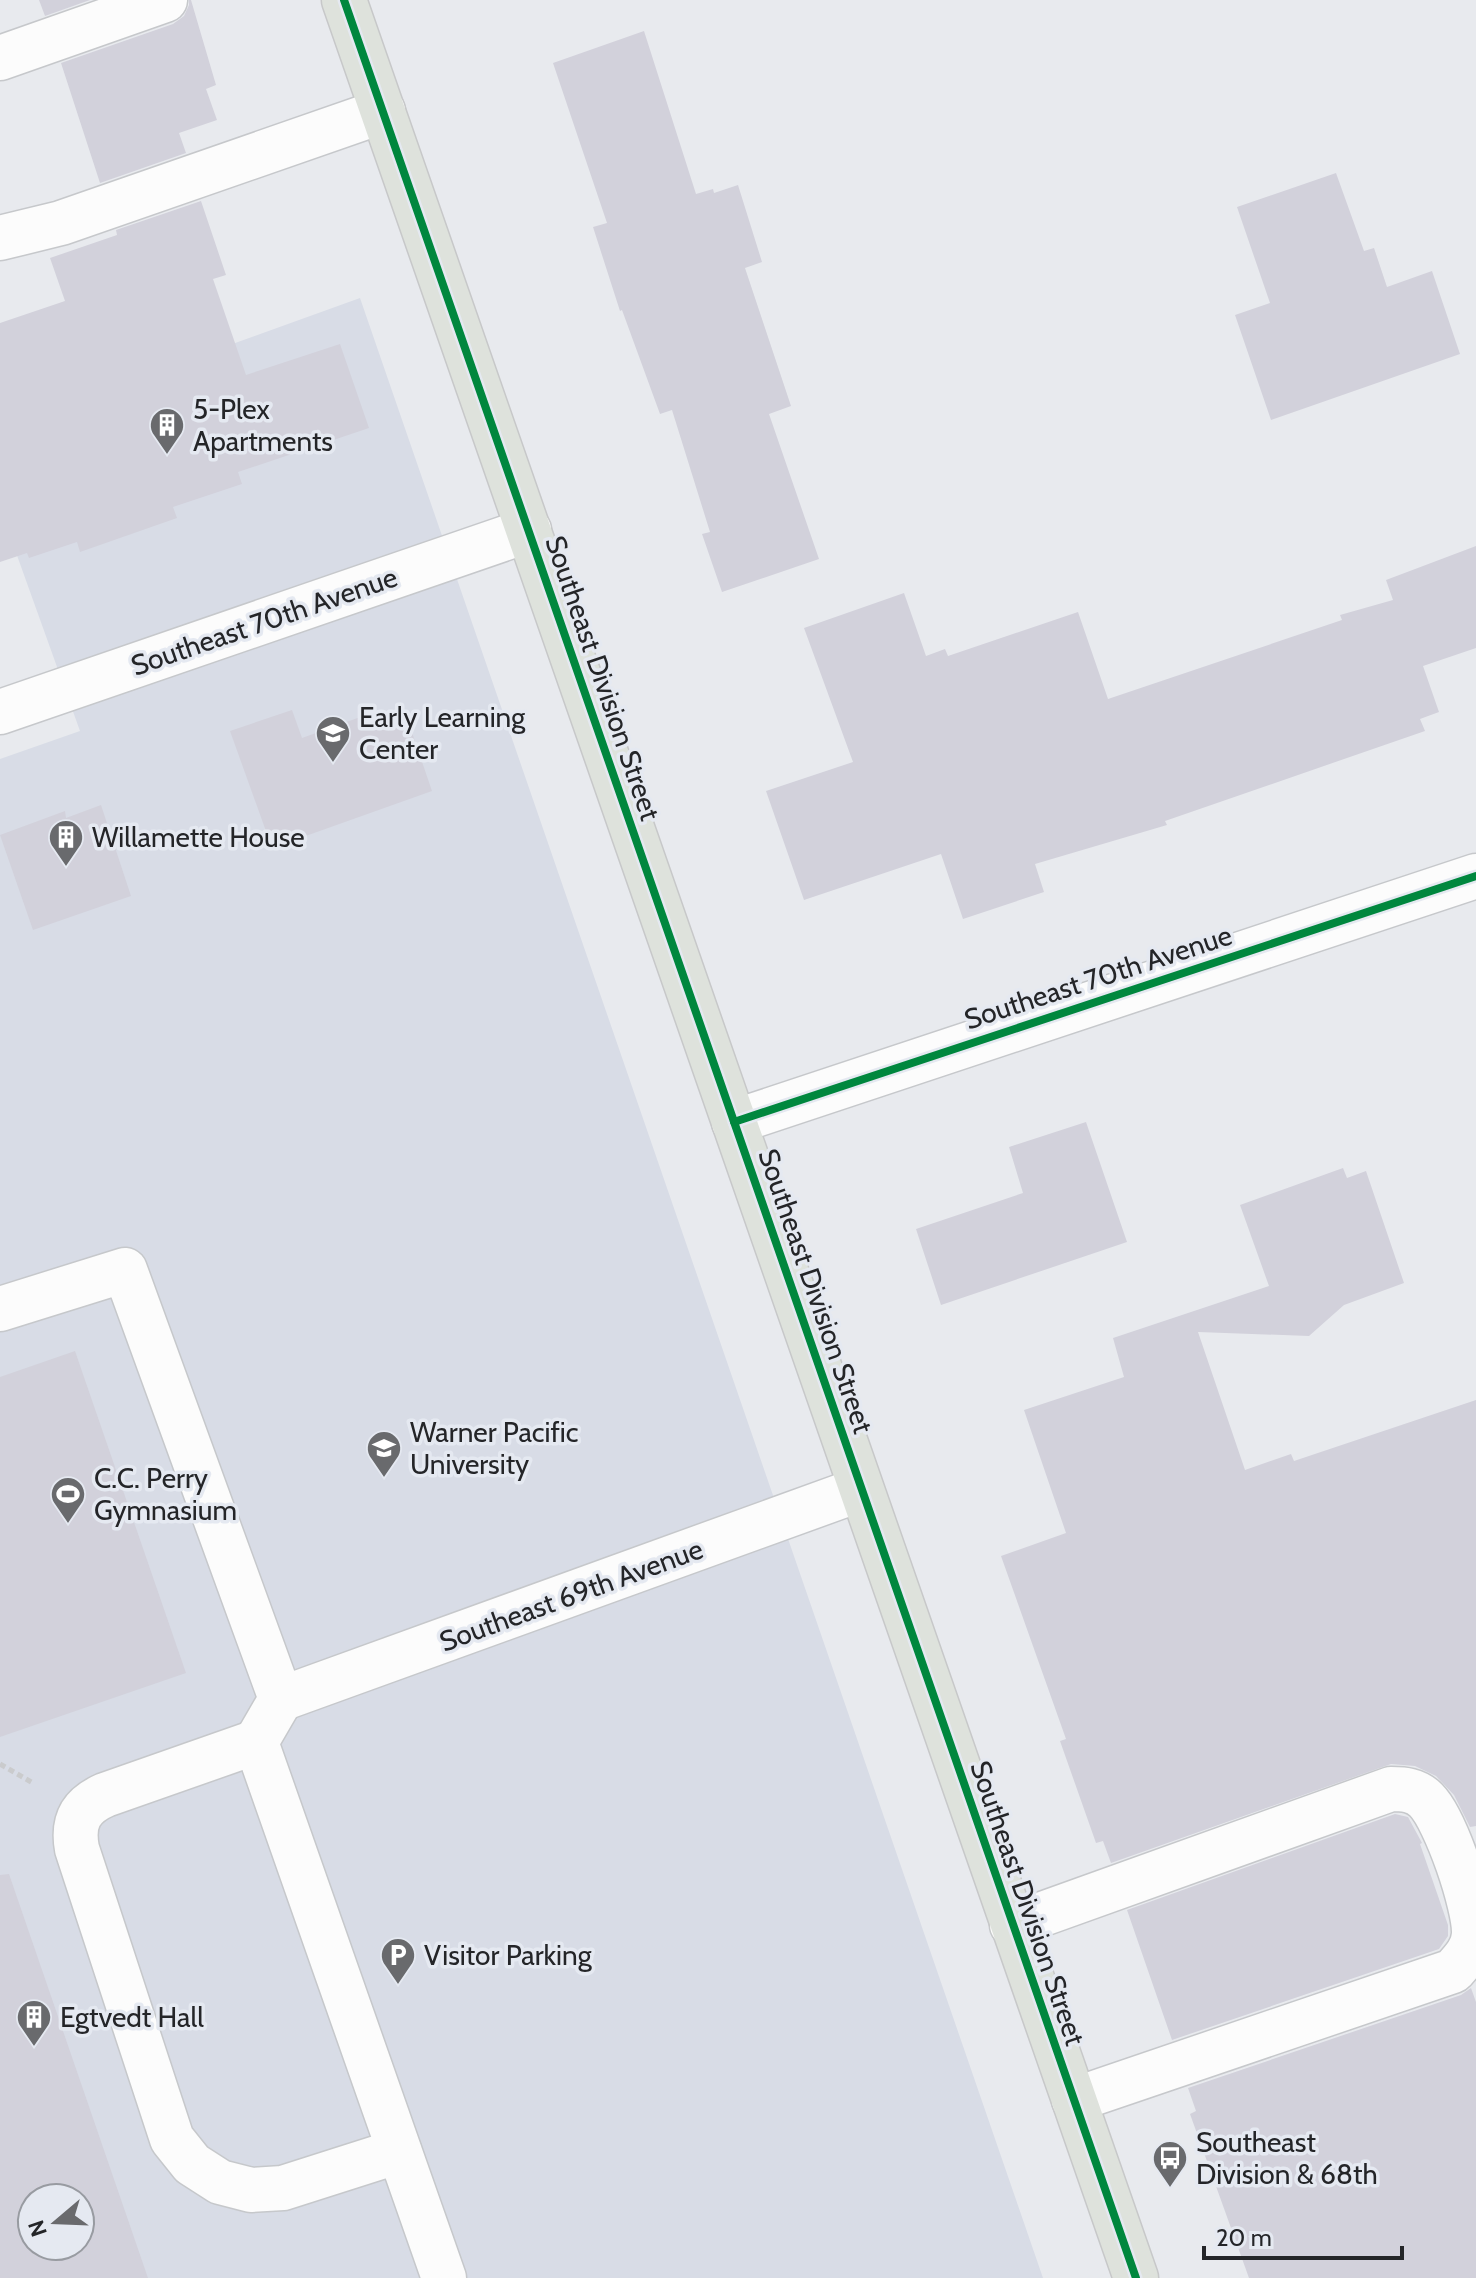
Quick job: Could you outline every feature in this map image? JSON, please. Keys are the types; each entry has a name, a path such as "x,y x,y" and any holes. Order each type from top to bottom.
{"main road":[{"name":"Southeast Division Street","path":"344,0 1136,2278"}],"street":[{"path":"0,58 165,0"},
{"path":"0,238 61,223 383,111"},
{"name":"Southeast 70th Avenue","path":"0,712 529,530"},
{"name":"Southeast 70th Avenue","path":"734,1122 1476,876"},
{"path":"0,1309 125,1270 281,1699 256,1742 93,1800 77,1822 74,1835 77,1849 172,2139 192,2164 220,2182 251,2190 283,2188 399,2151"},
{"name":"Southeast 69th Avenue","path":"281,1699 861,1489"},
{"path":"256,1742 444,2278"},
{"path":"1012,1925 1391,1789 1408,1789 1425,1799 1449,1841 1464,1885 1474,1935 1469,1954 1453,1971 1074,2100"}],"shaded area":[{"name":"Warner Pacific University","path":"360,298 1043,2278 0,2278 0,759 80,731 0,508 0,428"}],"building":[{"path":"39,0 90,0 45,16"},
{"path":"189,0 216,85 206,89 217,120 179,133 186,153 100,183 61,63 173,24 184,16"},
{"path":"644,31 696,194 713,189 714,193 738,185 762,262 745,268 791,406 769,414 819,559 722,592 702,534 710,532 672,410 660,414 620,311 593,227 607,223 553,63"},
{"path":"1336,173 1364,251 1374,248 1387,287 1432,271 1460,354 1271,420 1235,315 1270,303 1237,207"},
{"path":"201,201 226,275 213,279 246,375 340,344 369,428 238,472 242,484 173,507 177,518 80,552 77,542 29,558 27,553 0,562 0,323 65,301 50,258 117,235 116,230"},
{"path":"1476,546 1476,648 1423,666 1439,712 1420,719 1425,731 1165,821 1167,825 1035,864 1044,892 963,919 941,854 804,900 766,791 853,762 804,628 904,593 926,656 945,649 948,656 1078,612 1108,699 1342,620 1340,615 1393,600 1386,580"},
{"name":"Early Learning Center","path":"292,710 302,738 377,711 381,722 405,712 432,791 272,848 230,731"},
{"name":"Willamette House","path":"101,805 131,896 33,930 0,835 65,811 66,818"},
{"path":"1086,1122 1127,1242 941,1305 916,1229 1023,1193 1009,1147"},
{"path":"1343,1168 1347,1178 1366,1171 1404,1283 1344,1305 1309,1336 1198,1332 1245,1470 1291,1454 1294,1461 1476,1400 1476,1826 1470,1827 1454,1795 1436,1776 1415,1766 1391,1764 1111,1863 1103,1841 1096,1843 1060,1741 1066,1739 1001,1556 1066,1533 1024,1410 1124,1377 1113,1338 1269,1286 1240,1205"},
{"name":"C.C. Perry Gymnasium","path":"75,1351 186,1673 0,1737 0,1377"},
{"path":"1395,1814 1408,1817 1422,1843 1448,1925 1448,1936 1439,1949 1172,2040 1127,1910"},
{"name":"Egtvedt Hall","path":"9,1874 148,2278 0,2278 0,1875"},
{"path":"1471,1988 1476,2002 1476,2278 1249,2278 1190,2114 1196,2111 1188,2088 1461,1995"}],"cycle path":[{"path":"344,0 1136,2278"},
{"path":"734,1122 1476,876"}],"place":[{"name":"5-Plex Apartments","path":"167,456"},
{"name":"Early Learning Center","path":"333,764"},
{"name":"Willamette House","path":"66,868"},
{"name":"Warner Pacific University","path":"384,1479"},
{"name":"C.C. Perry Gymnasium","path":"68,1525"},
{"name":"Visitor Parking","path":"398,1986"},
{"name":"Egtvedt Hall","path":"34,2048"},
{"name":"Southeast Division & 68th","path":"1170,2189"}]}
